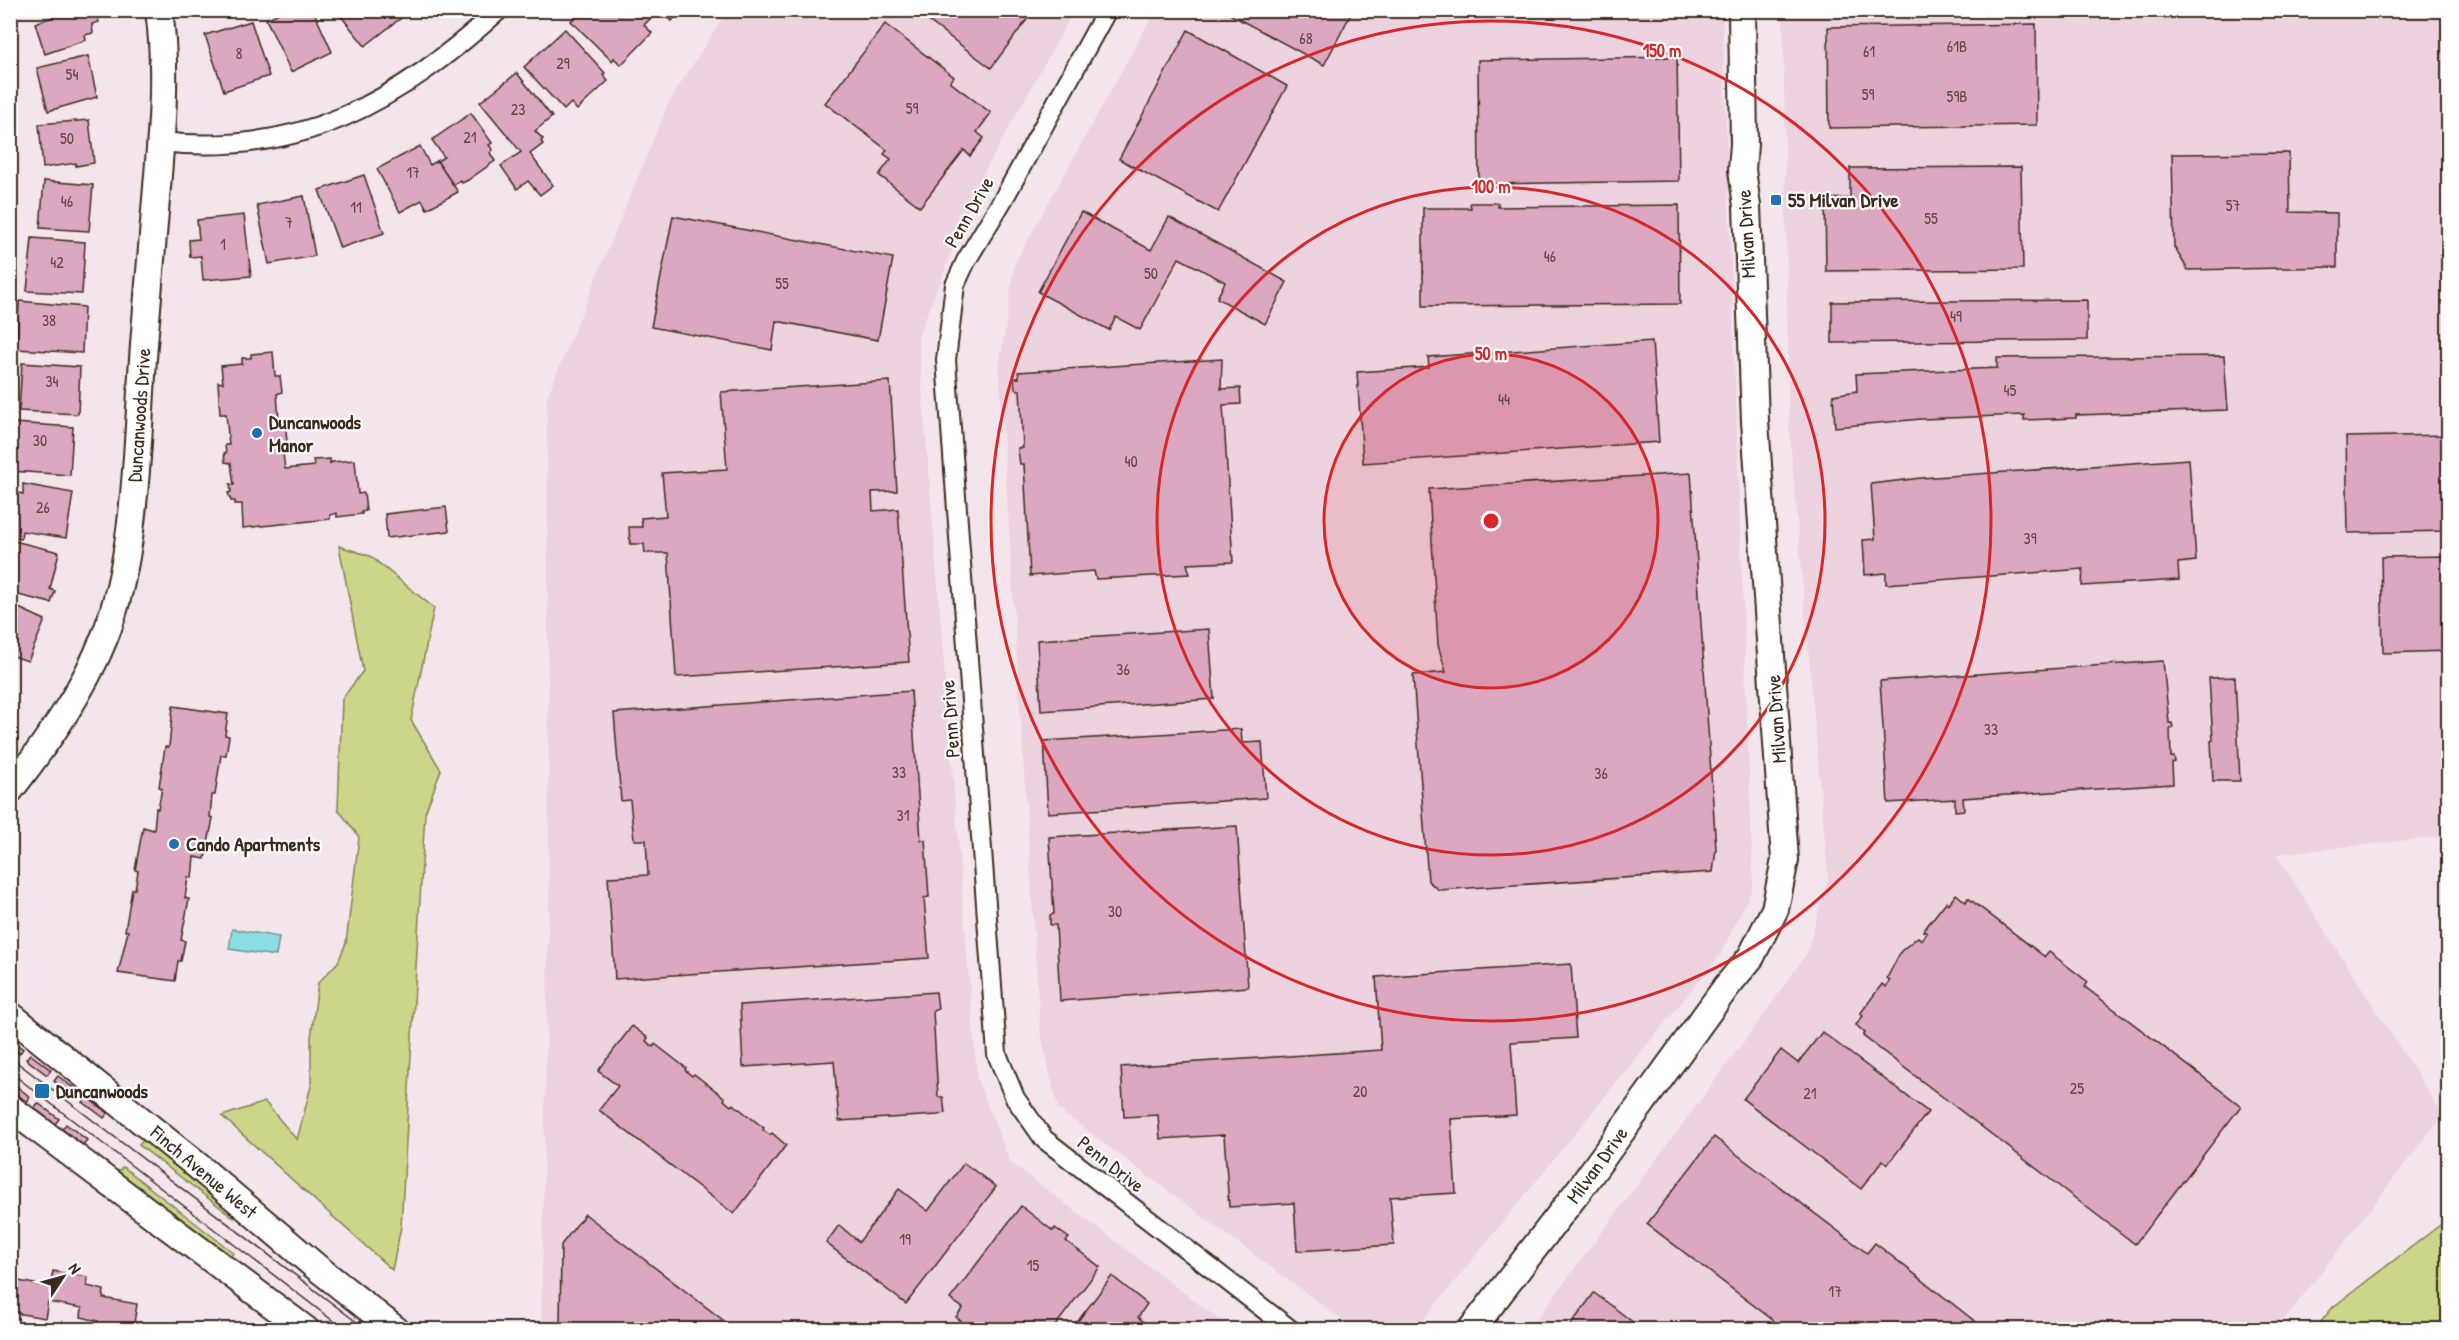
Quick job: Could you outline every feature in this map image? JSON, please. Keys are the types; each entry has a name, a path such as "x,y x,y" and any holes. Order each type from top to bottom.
{"street":[{"name":"Duncanwoods Drive","path":"10,790 58,726 89,671 116,604 126,550 133,490 161,142 164,81 159,10"},
{"path":"161,142 198,147 237,144 286,137 312,130 356,112 396,89 446,55 499,10"},
{"name":"Penn Drive","path":"1107,10 1004,198 966,261 955,285 951,308 946,360 997,1054 1015,1098 1044,1139 1291,1329"},
{"name":"Milvan Drive","path":"1472,1329 1579,1190 1751,957 1775,909 1785,860 1755,421 1747,206 1742,170 1744,144 1742,10"},
{"name":"Finch Avenue West","path":"10,1016 199,1167 315,1266 396,1329"},
{"path":"10,1108 306,1329"}],"shaded area":[{"path":"727,11 1074,11 981,178 918,337 977,1079 1010,1162 1232,1329 541,1330 549,891 547,397 669,102"},
{"path":"1155,11 1722,11 1753,887 1720,955 1416,1329 1354,1329 1058,1109 1040,1029 999,368 1015,263"},
{"path":"1783,11 2448,11 2448,836 2276,854 2443,1115 2277,1329 1529,1330 1760,1020 1807,953 1828,878 1789,426"}],"green space":[{"path":"339,546 370,556 434,608 411,720 441,770 425,813 401,1227 392,1270 222,1116 265,1102 297,1140 311,1086 311,1038 318,983 338,962 346,943 359,837 338,809 342,699 363,671"},
{"path":"143,1140 185,1172 234,1215 234,1218 139,1145"},
{"path":"123,1167 234,1253 230,1255 118,1172"},
{"path":"2448,1219 2448,1329 2315,1329 2333,1307"}],"water":[{"path":"232,929 279,937 276,956 229,949"}],"building":[{"path":"60,10 102,10 96,12 99,22 92,24 93,33 85,35 86,40 45,54 35,23 62,14"},
{"path":"285,10 313,10 332,52 291,72 266,19"},
{"path":"336,10 396,10 401,18 365,46"},
{"path":"581,10 641,10 651,18 644,25 652,33 621,65 614,58 612,61 571,21"},
{"path":"658,10 681,10 672,21"},
{"path":"914,10 1034,10 991,68"},
{"path":"1222,10 1353,10 1324,65"},
{"path":"251,21 269,76 224,91 205,35"},
{"path":"885,24 954,77 950,82 991,113 977,132 984,138 970,156 964,150 920,207 879,175 891,159 884,154 887,150 825,103"},
{"path":"2036,24 2037,125 1829,128 1828,27"},
{"path":"565,29 605,73 603,75 608,81 577,110 571,103 564,110 524,67"},
{"path":"1188,30 1287,86 1218,212 1119,159"},
{"path":"88,56 97,97 48,111 37,68"},
{"path":"1677,57 1679,181 1479,184 1478,60"},
{"path":"517,73 552,117 535,131 543,139 541,141 543,144 530,154 553,185 540,195 528,181 517,189 501,166 521,152 480,102"},
{"path":"471,113 492,143 489,145 493,150 490,153 495,161 468,180 462,183 460,180 453,185 437,161 444,157 432,140"},
{"path":"89,120 94,163 43,168 39,124"},
{"path":"420,146 430,165 437,161 458,192 427,209 422,200 400,212 377,169"},
{"path":"2289,153 2290,212 2337,213 2337,267 2188,270 2174,247 2172,154"},
{"path":"2021,167 2023,269 1826,271 1825,199 1850,198 1850,168"},
{"path":"364,175 384,233 340,248 319,190"},
{"path":"44,181 93,185 89,231 40,228"},
{"path":"304,196 315,256 269,264 257,205"},
{"path":"1470,203 1498,203 1498,207 1679,205 1680,304 1423,306 1423,208 1471,208"},
{"path":"1081,212 1151,250 1169,217 1287,282 1265,324 1217,298 1225,282 1179,258 1140,330 1116,317 1109,330 1038,292"},
{"path":"244,215 251,276 203,280 201,256 190,257 189,240 199,239 197,220"},
{"path":"673,216 893,258 878,340 776,321 772,350 651,327"},
{"path":"32,238 85,242 82,294 27,291"},
{"path":"2087,300 2087,340 1832,343 1832,302"},
{"path":"19,301 84,307 82,353 17,349"},
{"path":"1652,341 1659,442 1363,463 1357,372 1429,367 1428,357"},
{"name":"Duncanwoods Manor","path":"273,352 275,376 280,376 282,392 277,394 279,421 285,421 288,452 283,453 285,469 314,466 313,460 330,459 330,464 355,460 358,494 364,493 366,511 361,512 362,514 337,517 337,513 330,515 330,519 243,528 242,504 235,504 235,501 231,501 228,493 231,492 230,484 234,485 231,463 225,462 225,445 229,445 226,414 220,414 218,382 223,383 221,366 242,364 242,358 251,358 251,354"},
{"path":"2224,356 2228,410 2076,415 2076,418 2024,420 2024,415 1921,419 1835,427 1833,395 1857,391 1856,374 1997,368 1997,358"},
{"path":"1222,359 1221,389 1240,388 1241,404 1223,405 1233,562 1187,564 1190,574 1096,579 1094,571 1030,576 1024,464 1020,464 1018,451 1018,448 1023,448 1020,390 1015,389 1014,378 1019,378 1018,372"},
{"path":"22,363 80,367 78,414 19,411"},
{"path":"890,381 897,491 872,492 873,511 898,509 909,662 676,677 668,553 645,553 644,544 630,544 629,527 642,527 641,518 666,516 662,473 727,469 721,392"},
{"path":"14,423 73,427 70,475 11,471"},
{"path":"2448,435 2448,531 2348,533 2346,437"},
{"path":"2189,459 2196,561 2178,563 2179,580 2082,586 2083,569 1886,584 1886,573 1865,575 1863,540 1875,539 1871,484 1921,478"},
{"path":"1691,473 1716,849 1713,872 1439,890 1428,881 1413,675 1446,672 1438,645 1429,489"},
{"path":"23,484 73,493 66,538 22,531 21,539 10,536 10,508 13,492 23,494"},
{"path":"446,507 449,531 387,538 385,514"},
{"path":"10,540 59,552 50,589 55,591 51,603 10,593"},
{"path":"2448,556 2448,651 2383,653 2381,557"},
{"path":"10,604 45,620 28,661 10,655"},
{"path":"1209,629 1214,699 1041,711 1037,640"},
{"path":"2163,661 2169,723 2172,723 2173,728 2170,728 2171,757 2174,757 2175,762 2172,763 2173,784 1963,798 1964,810 1955,811 1955,799 1888,803 1880,681"},
{"path":"2235,677 2240,781 2213,781 2209,678"},
{"path":"911,691 921,840 925,840 929,897 924,898 929,958 615,979 608,877 648,875 646,840 634,840 630,800 621,801 614,713"},
{"name":"Cando Apartments","path":"173,706 228,714 225,735 229,736 226,755 221,755 215,795 212,795 210,817 213,818 205,859 194,857 192,878 188,877 185,898 189,899 181,940 185,941 181,961 178,961 175,981 118,973 128,931 125,931 132,889 135,889 138,871 135,870 143,827 154,830 156,808 158,809 162,788 159,787 165,747 169,747"},
{"path":"1241,729 1242,743 1262,742 1266,798 1048,813 1044,741"},
{"path":"1237,826 1248,987 1060,1001 1056,925 1050,925 1050,915 1054,914 1049,837"},
{"path":"1956,894 1966,902 1968,898 2045,957 2049,952 2088,982 2085,987 2241,1106 2135,1244 1863,1036 1865,1033 1856,1025 1863,1016 1860,1014 1882,984 1886,987 1890,980 1887,978 1901,951 1918,937 1922,940 1927,933 1923,931 1946,902 1949,904"},
{"path":"1571,964 1576,1038 1511,1042 1516,1115 1451,1119 1456,1193 1390,1197 1394,1245 1297,1251 1294,1203 1229,1207 1224,1135 1160,1139 1158,1115 1124,1117 1121,1067 1381,1050 1376,977"},
{"path":"936,992 938,1009 933,1011 938,1097 943,1097 945,1113 839,1121 834,1061 743,1067 740,1005"},
{"path":"632,1026 648,1038 646,1041 653,1047 655,1044 686,1068 685,1070 692,1076 694,1074 725,1098 724,1100 731,1106 733,1104 764,1128 763,1130 770,1135 772,1133 786,1145 734,1214 599,1110 618,1086 598,1071"},
{"path":"1822,1032 1928,1112 1888,1164 1883,1160 1861,1189 1743,1099 1781,1050 1798,1063"},
{"path":"10,1039 23,1049 19,1054 10,1047"},
{"path":"30,1054 51,1070 47,1075 26,1059"},
{"path":"58,1076 79,1092 75,1097 54,1081"},
{"path":"10,1081 30,1097 27,1102 10,1089"},
{"path":"86,1097 108,1113 104,1118 83,1102"},
{"path":"38,1103 59,1119 55,1124 34,1108"},
{"path":"66,1124 87,1140 83,1145 62,1129"},
{"path":"1714,1137 1867,1253 1875,1243 1986,1330 1786,1330 1647,1224"},
{"path":"964,1163 996,1187 906,1304 826,1243 839,1225 859,1242 899,1189 928,1211"},
{"path":"1021,1206 1053,1231 1055,1228 1069,1238 1066,1241 1100,1267 1052,1330 972,1330 956,1317 963,1308 950,1299"},
{"path":"585,1214 736,1330 560,1330 561,1245"},
{"path":"53,1271 88,1277 87,1286 104,1290 103,1298 137,1304 133,1330 97,1329 98,1321 81,1317 82,1308 48,1302 45,1318 10,1312 10,1294 14,1280 50,1287"},
{"path":"1112,1276 1147,1304 1138,1317 1144,1322 1138,1330 1071,1330"},
{"path":"1594,1293 1608,1303 1643,1330 1567,1330"}],"tram line":[{"path":"10,1057 367,1330"},
{"path":"10,1072 345,1330"}],"place":[{"name":"55 Milvan Drive","path":"1776,200"},
{"name":"Duncanwoods Manor","path":"257,433"},
{"name":"Cando Apartments","path":"174,844"},
{"name":"Duncanwoods","path":"42,1091"}]}
